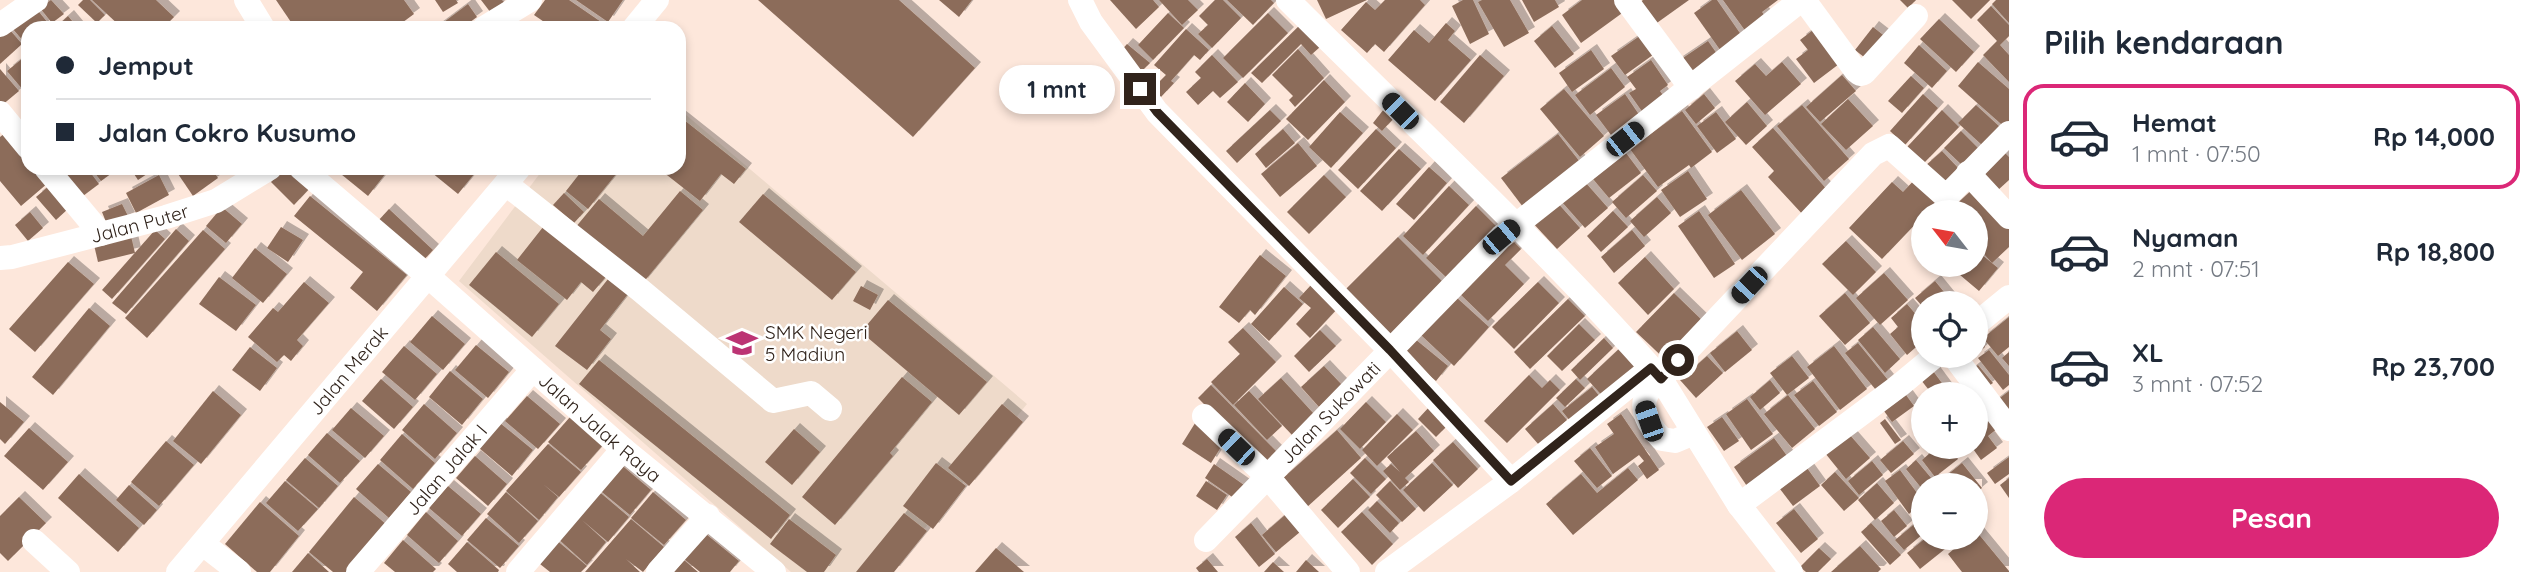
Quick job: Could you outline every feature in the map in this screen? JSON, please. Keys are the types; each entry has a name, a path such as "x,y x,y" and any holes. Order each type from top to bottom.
{"street":[{"path":"0,26 36,0"},
{"path":"246,0 259,21"},
{"path":"496,21 530,0"},
{"path":"640,21 657,0"},
{"path":"1080,0 1091,22 1157,112 1390,350 1511,481"},
{"path":"1288,0 1596,306 1656,374 1740,505 1791,572"},
{"path":"1626,0 1691,88"},
{"path":"1802,0 1860,74 1864,73 1916,16"},
{"name":"Jalan Sukowati","path":"1206,540 1515,225 1802,0"},
{"path":"0,113 21,138"},
{"path":"1387,572 1656,374 1873,154 1889,146 1944,195 1948,195 2009,133"},
{"path":"1968,173 2009,216"},
{"path":"52,175 101,234"},
{"name":"Jalan Puter","path":"4,252 101,234 216,201 259,175"},
{"name":"Jalan Jalak Raya","path":"309,175 623,449 775,572"},
{"path":"513,176 639,289 773,401 811,393 830,409"},
{"name":"Jalan Merak","path":"178,572 513,176"},
{"path":"1988,316 2007,303"},
{"path":"1740,505 1920,368"},
{"path":"1963,368 2009,429"},
{"name":"Jalan Jalak I","path":"358,572 533,369"},
{"path":"1204,416 1268,477 1348,572"},
{"path":"518,572 623,449"},
{"path":"658,572 708,516"},
{"path":"34,541 68,572"},
{"path":"203,544 239,572"}],"shaded area":[{"name":"SMK Negeri 5 Madiun","path":"686,115 1027,404 889,572 791,572 459,281 539,175 686,175"}],"building":[{"path":"51,0 64,14 50,21 40,8"},
{"path":"83,0 90,0 105,15 95,21 78,5"},
{"path":"92,0 156,0 174,17 170,21 114,21"},
{"path":"276,0 404,0 414,14 404,21 290,21"},
{"path":"435,0 456,0 458,3 443,12"},
{"path":"481,0 502,0 504,2 491,13"},
{"path":"545,0 569,0 600,21 543,21 534,15"},
{"path":"576,0 623,0 607,21"},
{"path":"758,0 899,0 975,68 913,137"},
{"path":"939,0 972,0 959,17"},
{"path":"1110,0 1153,0 1159,7 1136,29"},
{"path":"1159,0 1188,0 1198,10 1182,25"},
{"path":"1215,0 1223,0 1241,18 1212,48 1198,34 1208,25 1199,16"},
{"path":"1227,0 1271,0 1274,3 1253,25"},
{"path":"1317,0 1367,0 1326,19"},
{"path":"1385,0 1420,0 1425,5 1384,52 1375,44 1367,53 1341,30 1366,2 1375,10"},
{"path":"1463,0 1473,0 1489,34 1470,44 1452,6"},
{"path":"1510,0 1529,33 1504,47 1478,2"},
{"path":"1522,0 1555,0 1559,7 1534,22"},
{"path":"1582,0 1617,0 1625,11 1581,43 1562,15"},
{"path":"1643,0 1689,0 1654,25 1639,3"},
{"path":"1712,0 1717,0 1744,39 1723,54 1694,13"},
{"path":"1723,0 1778,0 1762,12 1769,21 1749,36"},
{"path":"1900,0 1916,0 1908,8"},
{"path":"1952,0 1990,0 1971,19"},
{"path":"1996,0 2009,0 2009,23 1992,4"},
{"path":"468,4 477,17 472,21 445,21"},
{"path":"1991,6 2009,25 2009,36 2000,45 2009,55 2009,82 1983,55 1997,41 1977,20"},
{"path":"35,7 46,21 21,21 21,38 12,28"},
{"path":"1168,13 1184,28 1153,60 1138,45"},
{"path":"1268,13 1288,33 1243,78 1223,58"},
{"path":"1939,19 1974,52 1956,72 1920,39"},
{"path":"4,23 21,45 0,64 0,27"},
{"path":"1446,23 1455,31 1448,40 1471,60 1435,101 1388,60 1414,30 1429,43"},
{"path":"1299,26 1320,47 1311,55 1301,44 1262,83 1251,73"},
{"path":"1552,26 1574,54 1555,68 1534,41"},
{"path":"1817,27 1843,61 1814,83 1796,59 1808,50 1800,40"},
{"path":"1873,27 1887,38 1869,61 1855,50"},
{"path":"1186,29 1209,50 1200,60 1194,55 1161,97 1152,89 1166,75 1154,65"},
{"path":"1644,33 1657,52 1625,75 1611,56"},
{"path":"1708,41 1722,61 1691,82 1677,62"},
{"path":"1127,44 1150,63 1141,72 1119,53"},
{"path":"1919,45 1947,71 1932,88 1904,63"},
{"path":"1298,49 1324,78 1295,107 1289,100 1293,96 1272,75"},
{"path":"1591,50 1604,69 1572,92 1559,73"},
{"path":"1212,55 1238,82 1220,98 1213,91 1198,105 1186,92 1201,78 1195,72"},
{"path":"1480,55 1504,76 1464,123 1440,102"},
{"path":"21,60 21,87 7,71"},
{"path":"1651,60 1668,85 1660,91 1668,102 1646,117 1629,93 1636,89 1627,77"},
{"path":"1782,62 1801,84 1765,115 1735,81 1755,64 1766,76"},
{"path":"1978,62 2009,89 2009,131 1958,86"},
{"path":"1611,68 1625,87 1590,115 1575,95"},
{"path":"0,69 19,91 1,106 0,105"},
{"path":"1842,75 1856,91 1820,122 1806,107"},
{"path":"1911,76 1924,88 1902,113 1888,101"},
{"path":"1324,80 1345,102 1308,140 1286,119"},
{"path":"1245,83 1265,104 1248,122 1227,102"},
{"path":"1564,89 1604,136 1580,157 1540,109"},
{"path":"1625,94 1642,119 1614,139 1596,115"},
{"path":"1704,94 1715,108 1696,124 1685,110"},
{"path":"1923,94 1938,108 1905,145 1890,131"},
{"path":"1848,99 1873,126 1846,150 1821,124"},
{"path":"1747,102 1767,126 1746,145 1725,122"},
{"path":"1802,105 1849,159 1824,181 1777,126"},
{"path":"1976,105 2000,127 1983,146 1958,123"},
{"path":"1384,109 1394,118 1382,131 1373,123"},
{"path":"1270,110 1281,121 1237,163 1226,151"},
{"path":"1942,110 1959,127 1924,163 1907,147"},
{"path":"1682,111 1712,152 1658,187 1630,149"},
{"path":"1340,112 1363,133 1331,168 1309,147"},
{"path":"1716,112 1736,139 1717,153 1697,126"},
{"path":"686,122 746,169 734,184 721,174 700,201 667,175 686,175"},
{"path":"1773,128 1829,192 1805,217 1768,177 1774,171 1752,147"},
{"path":"1283,129 1295,143 1266,168 1255,154"},
{"path":"1376,129 1396,148 1358,189 1338,170"},
{"path":"1961,131 1980,150 1964,167 1944,148"},
{"path":"5,133 21,152 21,175 41,175 48,183 21,206 0,181 0,137"},
{"path":"1558,134 1580,162 1523,207 1501,178"},
{"path":"1298,143 1317,166 1280,197 1261,174"},
{"path":"1399,149 1421,169 1382,211 1360,191"},
{"path":"1942,151 1961,171 1943,187 1925,166"},
{"path":"1626,153 1641,173 1609,198 1593,179"},
{"path":"2005,153 2009,157 2009,180 1997,191 1982,174"},
{"path":"1429,167 1447,183 1414,220 1396,204"},
{"path":"1688,171 1707,199 1680,217 1661,190"},
{"path":"60,175 92,175 99,184 79,199"},
{"path":"96,175 109,175 101,181"},
{"path":"159,175 169,195 136,213 126,193"},
{"path":"179,175 216,175 218,178 193,196"},
{"path":"278,175 297,175 310,188 294,205 271,182"},
{"path":"342,175 384,175 368,196"},
{"path":"435,175 473,175 458,194"},
{"path":"579,175 615,175 588,209 566,191"},
{"path":"1324,175 1346,197 1309,234 1287,212"},
{"path":"1643,175 1657,191 1626,218 1612,202"},
{"path":"1919,175 1941,196 1938,200 1911,200 1911,229 1882,259 1849,228 1892,182 1903,192"},
{"path":"1585,182 1608,208 1585,228 1562,202"},
{"path":"49,186 69,208 56,220 36,197"},
{"path":"1449,186 1469,205 1423,255 1403,236"},
{"path":"1974,188 1985,200 1961,200"},
{"path":"1741,190 1775,234 1742,260 1708,215"},
{"path":"680,191 703,210 642,284 575,228 599,199 643,236"},
{"path":"564,193 584,212 574,223 553,205"},
{"path":"763,194 856,272 832,300 739,222"},
{"path":"310,196 407,275 377,311 350,288 363,272 294,216"},
{"path":"1657,197 1671,213 1644,237 1630,221"},
{"path":"1555,200 1580,228 1557,249 1531,221"},
{"path":"1988,203 2009,226 2009,247 1992,263 1988,258"},
{"path":"122,204 129,218 108,227 102,212"},
{"path":"1476,206 1499,229 1449,280 1426,258"},
{"path":"222,207 242,224 226,243 206,226"},
{"path":"389,209 433,250 421,263 377,222"},
{"path":"1613,211 1628,227 1601,252 1587,236"},
{"path":"1699,211 1735,264 1714,278 1678,226"},
{"path":"30,212 43,228 28,241 15,225"},
{"path":"547,222 610,272 593,292 581,282 567,300 517,260"},
{"path":"281,227 303,240 288,262 267,248"},
{"path":"176,229 189,241 126,314 112,303"},
{"path":"155,230 165,239 112,299 102,290"},
{"path":"203,230 225,249 147,338 125,318"},
{"path":"1632,230 1645,246 1614,273 1601,257"},
{"path":"131,236 135,253 98,262 94,245"},
{"path":"1398,237 1444,283 1387,339 1341,294"},
{"path":"1512,240 1521,249 1505,265 1524,284 1488,321 1459,293"},
{"path":"1846,241 1876,272 1853,295 1822,264"},
{"path":"255,248 287,274 263,303 232,278"},
{"path":"496,252 559,304 532,337 469,285"},
{"path":"1260,255 1286,276 1255,315 1250,310 1239,323 1219,307"},
{"path":"1645,257 1674,289 1648,315 1618,283"},
{"path":"1988,260 1998,268 1979,291 1962,277 1988,277"},
{"path":"68,262 94,284 35,352 9,329"},
{"path":"1884,273 1908,300 1880,325 1856,298"},
{"path":"219,277 256,305 236,331 199,304"},
{"path":"608,279 628,294 600,330 611,339 587,370 555,346"},
{"path":"1935,281 1943,291 1923,291"},
{"path":"304,282 329,303 297,340 303,346 291,361 284,355 277,362 248,337 273,308 278,312"},
{"path":"1538,282 1559,303 1514,349 1492,327"},
{"path":"1311,285 1337,309 1310,338 1296,324 1311,308 1299,298"},
{"path":"861,286 878,295 870,310 853,301"},
{"path":"1284,287 1303,304 1269,341 1251,324"},
{"path":"1674,293 1708,326 1671,365 1636,332"},
{"path":"1845,293 1870,323 1845,345 1819,316"},
{"path":"1456,297 1489,327 1454,366 1421,335"},
{"path":"1568,299 1585,316 1530,369 1514,352"},
{"path":"888,300 987,382 959,415 861,332"},
{"path":"1907,304 1911,309 1911,352 1907,355 1890,334 1898,327 1891,318"},
{"path":"89,308 110,326 53,395 32,377"},
{"path":"432,316 465,344 443,370 410,342"},
{"path":"2009,317 2009,347 1998,356 1988,344 1988,334"},
{"path":"1579,324 1595,340 1562,371 1547,356"},
{"path":"1873,327 1900,359 1885,373 1858,340"},
{"path":"1243,328 1276,362 1233,405 1211,382 1240,354 1228,342"},
{"path":"1320,330 1336,346 1309,372 1294,356"},
{"path":"1737,331 1752,350 1725,372 1710,353"},
{"path":"1604,338 1613,348 1580,380 1571,370"},
{"path":"1415,339 1448,366 1436,381 1403,354"},
{"path":"1858,343 1888,380 1876,390 1845,353"},
{"path":"476,345 509,372 488,398 455,370"},
{"path":"404,346 437,374 415,400 382,372"},
{"path":"1834,346 1867,389 1840,410 1807,367"},
{"path":"250,347 277,368 260,391 232,370"},
{"path":"1621,347 1641,369 1607,401 1587,379"},
{"path":"1988,351 2009,375 2009,385 2003,390 1986,368 1988,368"},
{"path":"2009,352 2009,366 2002,358"},
{"path":"1707,356 1723,373 1696,398 1680,380"},
{"path":"1792,356 1809,378 1787,395 1770,373"},
{"path":"599,360 790,515 771,539 579,384"},
{"path":"1324,366 1342,385 1319,407 1301,387"},
{"path":"1980,368 1993,383 1988,386 1988,382 1977,382 1969,372"},
{"path":"450,371 483,399 462,425 429,397"},
{"path":"1933,371 1941,382 1923,382 1921,380"},
{"path":"1529,375 1542,388 1550,380 1560,390 1507,443 1484,421"},
{"path":"902,377 932,402 890,453 893,456 835,525 802,497"},
{"path":"1281,378 1314,414 1292,435 1258,399"},
{"path":"381,379 413,407 394,429 362,401"},
{"path":"1576,379 1585,388 1565,407 1556,398"},
{"path":"1770,380 1780,393 1760,410 1750,397"},
{"path":"1813,381 1837,412 1819,426 1794,395"},
{"path":"1211,385 1277,452 1264,465 1198,398"},
{"path":"1592,387 1605,403 1575,427 1562,411"},
{"path":"213,391 241,415 201,464 173,441"},
{"path":"1249,391 1282,426 1267,440 1234,405"},
{"path":"2009,391 2009,409 1992,404"},
{"path":"1788,395 1815,429 1792,448 1764,414"},
{"path":"1906,395 1911,402 1911,408 1892,422 1884,411"},
{"path":"527,396 560,424 538,449 505,421"},
{"path":"1747,399 1773,434 1751,450 1726,414"},
{"path":"0,402 24,422 5,444 0,439"},
{"path":"1366,402 1386,422 1360,449 1340,429"},
{"path":"424,404 457,433 435,459 402,430"},
{"path":"1002,404 1023,422 969,486 948,468"},
{"path":"1553,404 1567,420 1539,445 1525,429"},
{"path":"1431,405 1450,423 1436,437 1418,419"},
{"path":"351,408 384,436 365,458 332,430"},
{"path":"1397,414 1413,430 1377,466 1362,450"},
{"path":"1621,414 1659,470 1647,479 1638,466 1644,461 1639,455 1613,474 1595,447 1614,434 1607,424"},
{"path":"1988,414 1998,428 1988,436"},
{"path":"570,417 603,445 581,470 548,442"},
{"path":"1722,417 1739,441 1724,451 1707,427"},
{"path":"1885,419 1901,440 1895,444 1880,423"},
{"path":"1197,420 1226,439 1211,463 1182,444"},
{"path":"500,423 533,450 512,476 479,448"},
{"path":"29,428 68,462 43,490 4,456"},
{"path":"794,429 820,452 792,485 765,462"},
{"path":"1337,430 1361,458 1306,508 1281,480"},
{"path":"1416,431 1434,451 1405,478 1409,482 1400,490 1383,471 1391,464 1400,472 1387,457"},
{"path":"327,433 360,461 340,483 308,455"},
{"path":"402,434 435,463 413,489 380,460"},
{"path":"1849,434 1870,458 1846,479 1825,453"},
{"path":"1988,436 1997,448 1988,455"},
{"path":"1774,438 1790,460 1749,489 1734,467"},
{"path":"166,441 194,465 159,506 131,482"},
{"path":"1903,441 1911,450 1911,456 1891,473 1880,460"},
{"path":"1453,442 1478,469 1458,488 1433,460"},
{"path":"548,444 581,472 559,497 543,484 558,497 539,520 506,491"},
{"path":"1590,448 1612,476 1597,488 1574,461"},
{"path":"475,456 507,484 488,506 456,478"},
{"path":"2009,457 2009,474 1995,484 1987,473"},
{"path":"305,458 338,486 319,508 286,480"},
{"path":"1365,458 1386,479 1371,494 1350,473"},
{"path":"1958,459 1940,473 1932,473 1922,460"},
{"path":"1916,460 1927,473 1911,473 1911,475 1906,469"},
{"path":"1872,461 1883,475 1859,495 1848,481"},
{"path":"618,462 651,490 630,515 597,488"},
{"path":"936,463 966,486 933,529 903,506"},
{"path":"1432,463 1453,485 1424,512 1403,490"},
{"path":"1962,463 1970,473 1950,473"},
{"path":"378,464 411,492 389,518 356,489"},
{"path":"1214,464 1244,485 1235,499 1205,478"},
{"path":"1628,468 1638,480 1573,535 1546,504 1581,474 1597,493"},
{"path":"1807,468 1820,486 1793,506 1780,489"},
{"path":"1900,470 1911,485 1909,514 1885,481"},
{"path":"1835,472 1859,498 1844,511 1821,485"},
{"path":"79,474 139,528 118,552 58,498"},
{"path":"2009,478 2009,498 2000,485"},
{"path":"1353,479 1370,497 1338,528 1321,510"},
{"path":"285,481 318,509 298,531 266,503"},
{"path":"1206,481 1227,495 1217,510 1196,496"},
{"path":"1390,481 1416,509 1402,522 1376,495"},
{"path":"1877,483 1894,503 1875,520 1858,500"},
{"path":"129,485 157,510 144,525 116,500"},
{"path":"448,486 481,514 462,536 429,508"},
{"path":"596,489 629,517 608,542 582,520 606,542 587,565 555,536"},
{"path":"506,492 538,521 519,543 487,514"},
{"path":"653,492 686,520 664,545 631,518"},
{"path":"19,497 46,523 8,561 0,553 0,516"},
{"path":"354,497 387,525 348,572 333,572 309,552"},
{"path":"1377,501 1399,523 1390,533 1368,510"},
{"path":"260,502 299,536 270,572 257,572 225,544"},
{"path":"1794,509 1818,539 1801,553 1776,523"},
{"path":"1894,510 1907,526 1894,537 1881,521"},
{"path":"426,512 458,541 439,563 407,535"},
{"path":"1362,512 1393,544 1372,565 1341,532"},
{"path":"904,513 927,531 894,572 856,572"},
{"path":"1285,515 1300,532 1276,552 1262,535"},
{"path":"486,518 519,546 500,568 467,540"},
{"path":"631,519 664,547 643,572 626,559 640,572 585,572"},
{"path":"789,519 836,555 824,572 807,572 770,544"},
{"path":"1251,523 1275,554 1259,567 1235,537"},
{"path":"1871,523 1901,555 1890,565 1861,532"},
{"path":"1911,527 1911,544 1904,550 1895,540"},
{"path":"706,534 739,561 730,572 700,572 684,559"},
{"path":"554,538 587,566 581,572 550,572 535,560"},
{"path":"403,540 436,569 433,572 395,572 384,563"},
{"path":"467,542 499,570 498,572 457,572 448,564"},
{"path":"1860,546 1881,569 1878,572 1831,572"},
{"path":"1988,546 2009,572 1962,572 1948,554 1953,550 1988,550"},
{"path":"996,548 1024,572 975,572"},
{"path":"1819,548 1831,559 1818,572 1806,572 1800,567"},
{"path":"1911,550 1944,550 1920,569 1907,553"},
{"path":"308,553 329,572 292,572"},
{"path":"1207,559 1218,572 1199,572 1196,568"},
{"path":"684,560 698,572 674,572"},
{"path":"1306,560 1319,572 1296,572"},
{"path":"1273,562 1284,572 1264,572"}],"place":[{"name":"SMK Negeri 5 Madiun","path":"742,343"}],"route":[{"path":"1140,89 1157,112 1390,350 1511,481 1651,368 1661,379 1678,360"}]}
